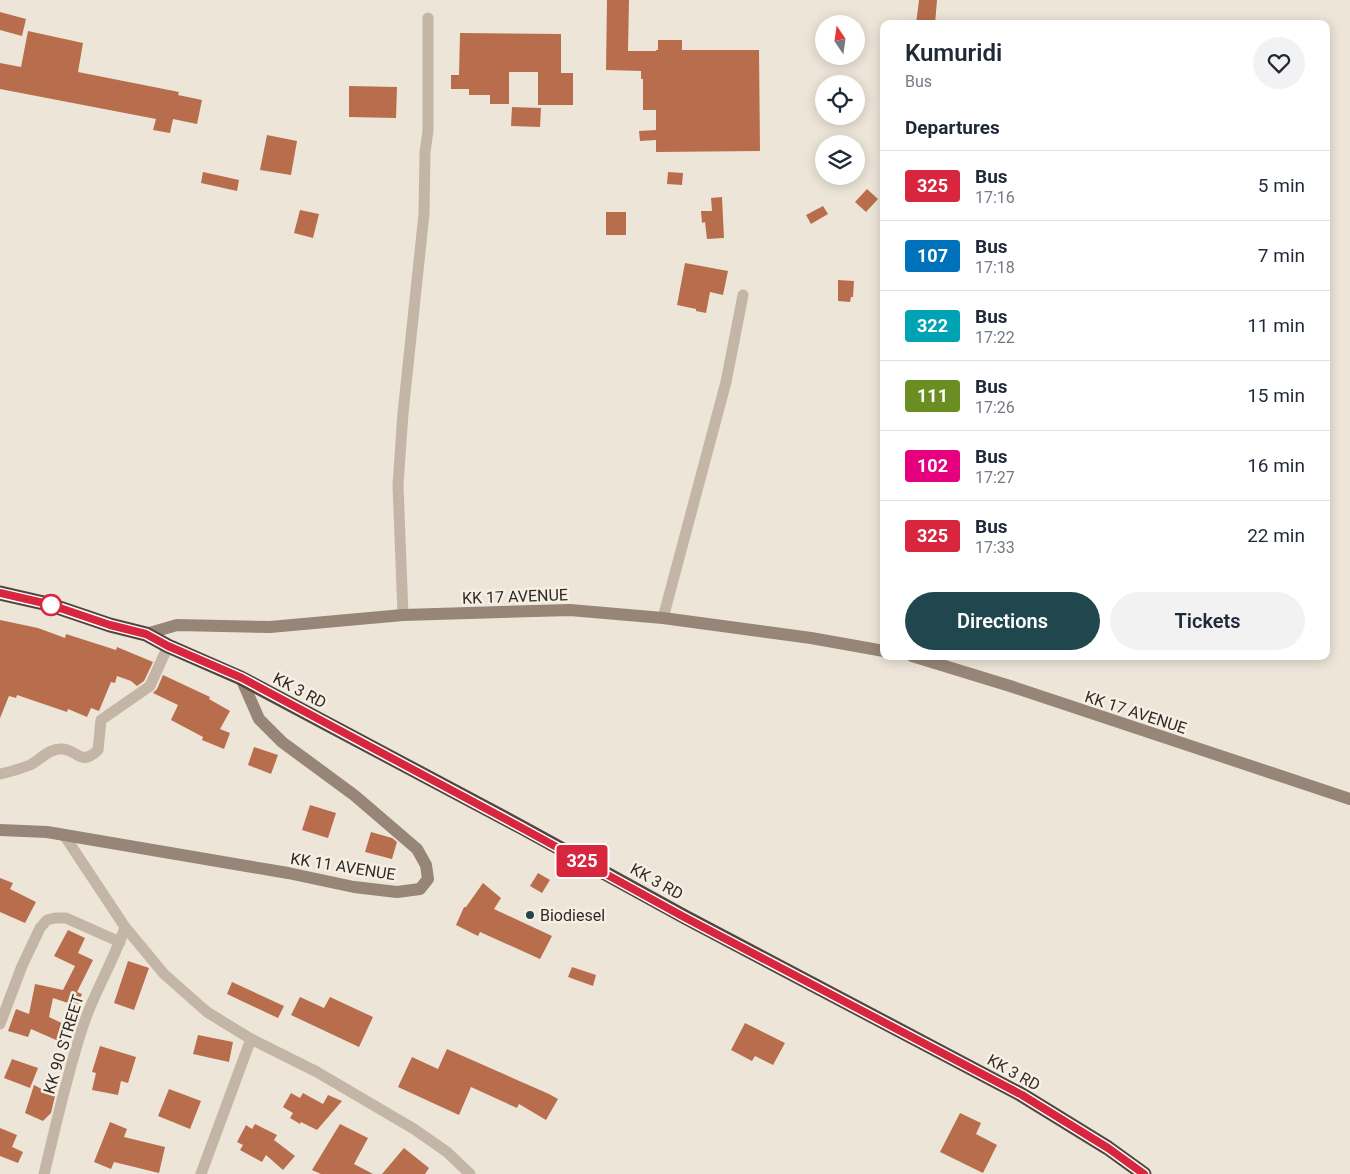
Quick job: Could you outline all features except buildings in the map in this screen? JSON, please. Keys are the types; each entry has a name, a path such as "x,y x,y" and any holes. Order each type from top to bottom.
{"highway":[{"name":"KK 3 RD","path":"0,593 48,604 110,625 146,634 168,646 242,678 514,823 684,917 1022,1095 1108,1148 1144,1174"}],"street":[{"path":"403,616 398,485 403,413 424,214 425,152 428,131 428,18"},
{"path":"663,618 726,382 743,295"},
{"name":"KK 17 AVENUE","path":"146,634 177,624 270,627 403,616 570,610 663,618 811,638 880,650"},
{"path":"0,774 31,764 51,750 58,748 66,749 80,758 92,756 98,750 102,720 150,686 168,646"},
{"name":"KK 17 AVENUE","path":"925,660 1010,686 1350,799"},
{"name":"KK 11 AVENUE","path":"0,830 47,832 288,873 354,887 397,892 420,888 428,879 426,865 417,849 354,795 282,742 259,719 242,678"},
{"path":"64,835 125,927 164,974 200,1006 221,1022 250,1039 317,1072 414,1129 447,1152 470,1174"},
{"path":"0,1024 22,966 40,928 47,920 66,918 120,942"},
{"name":"KK 90 STREET","path":"46,1174 83,1026 93,998 120,942 125,927"},
{"path":"201,1174 250,1039"}],"bus line":[{"name":"325","path":"0,593 48,604 110,625 146,634 168,646 242,678 684,917 853,1004 1022,1095 1108,1148 1144,1174"}],"place":[{"name":"Biodiesel","path":"530,915"}]}
